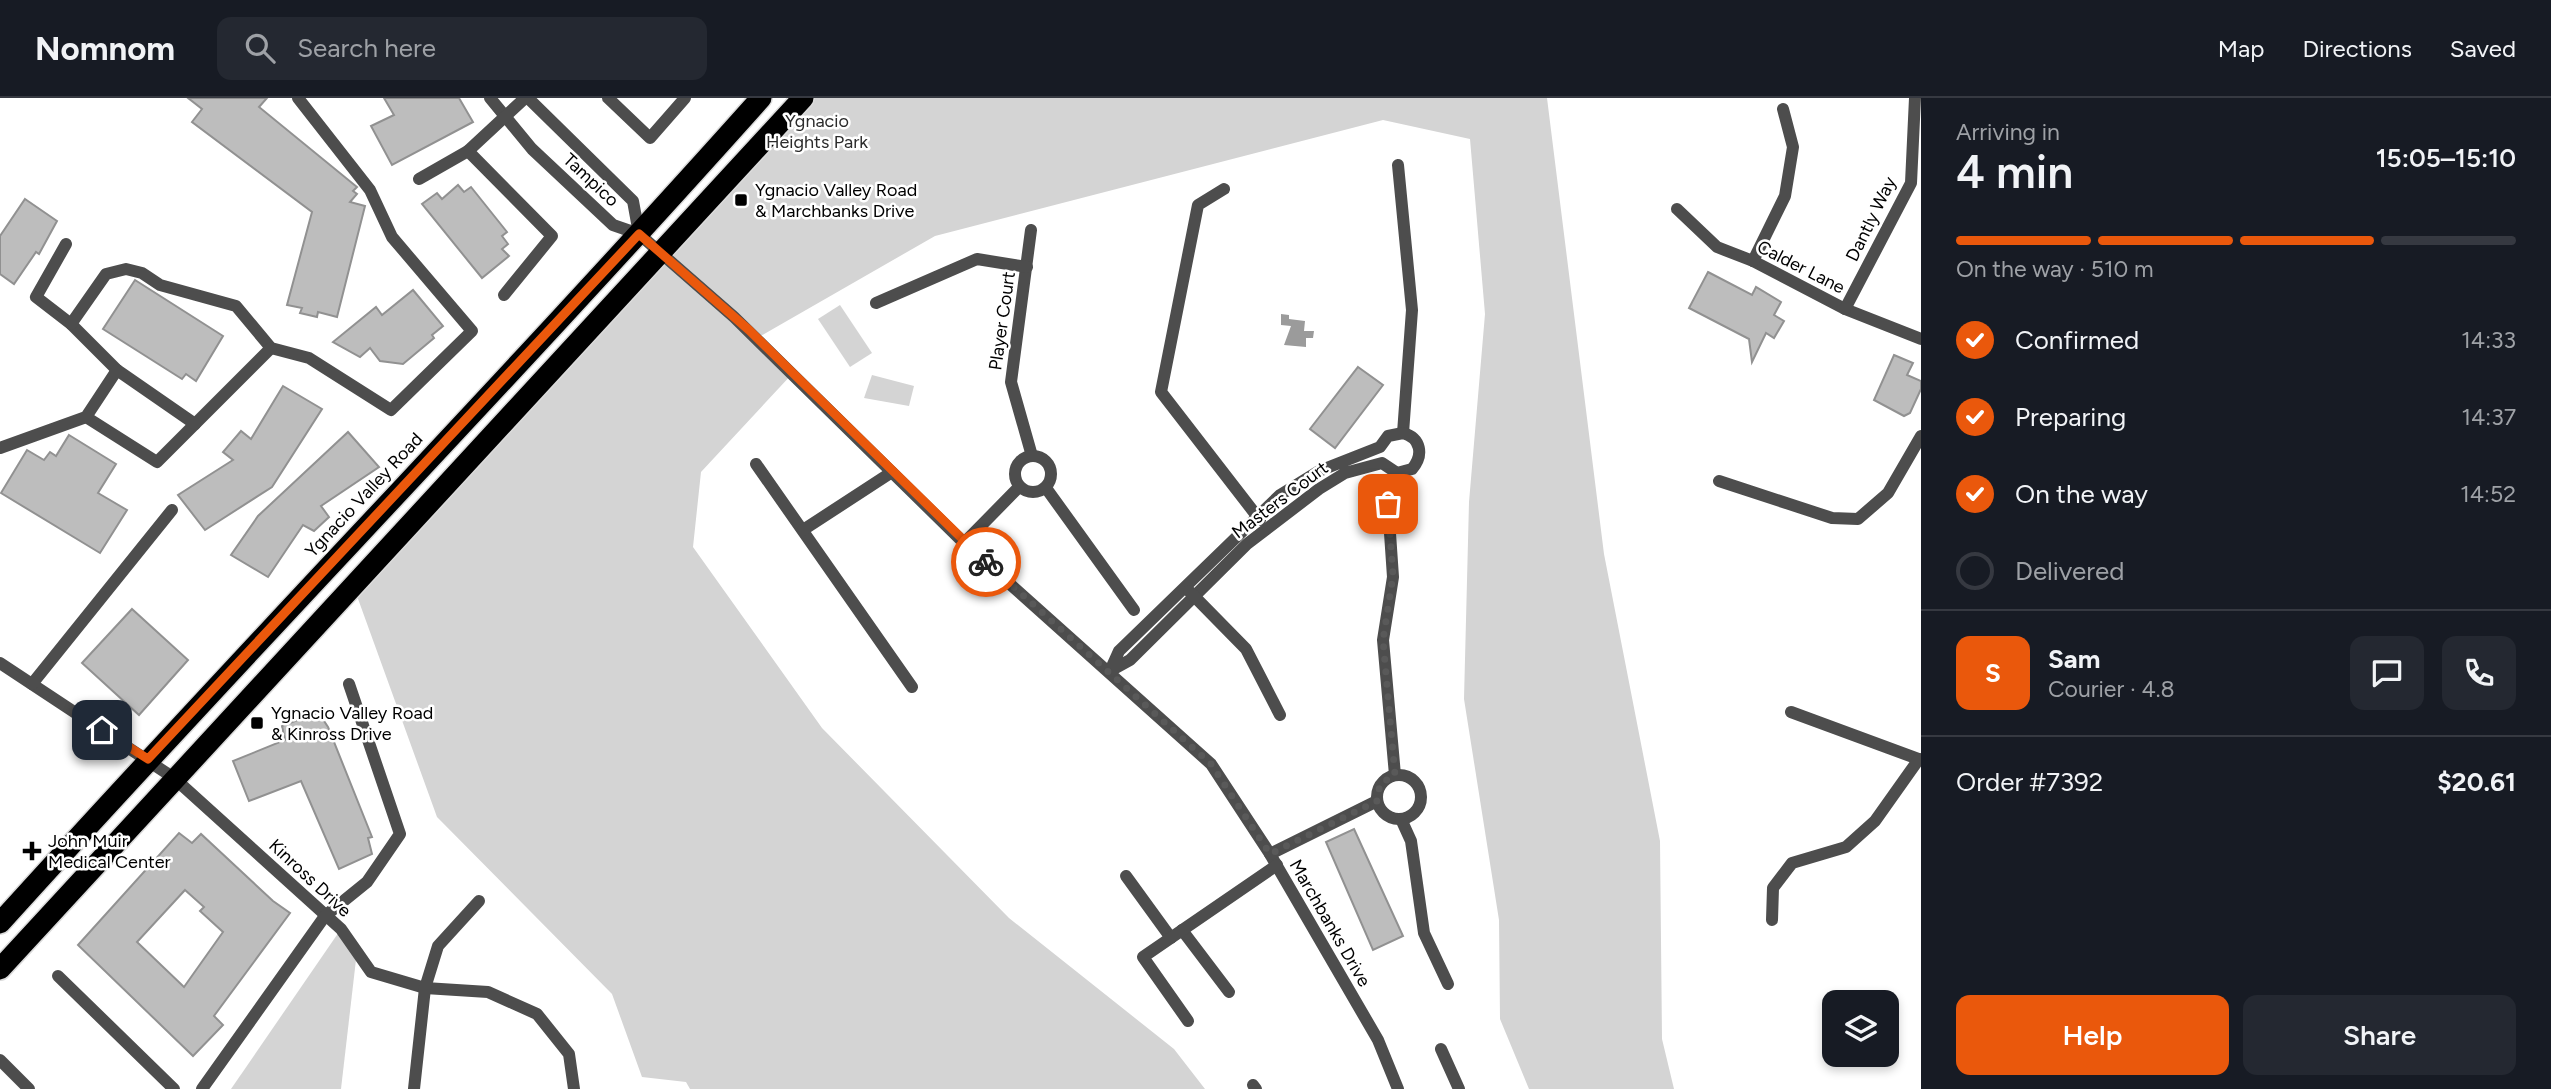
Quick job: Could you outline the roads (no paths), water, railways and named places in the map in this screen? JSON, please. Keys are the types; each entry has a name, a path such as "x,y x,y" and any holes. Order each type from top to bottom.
{"highway":[{"name":"Ygnacio Valley Road","path":"0,923 148,759 639,234 761,98"},
{"path":"0,969 803,98"}],"street":[{"path":"71,324 106,274 126,269 142,273 160,285 236,306 271,348 309,358 391,410 472,331 392,237 370,190 298,98"},
{"name":"Tampico","path":"490,98 532,149 613,225 639,234 633,201 527,98"},
{"path":"419,179 468,151 527,98"},
{"path":"608,98 650,138 685,98"},
{"name":"Dantly Way","path":"1845,309 1911,183 1916,179 1915,98"},
{"path":"1753,261 1785,196 1793,147 1783,109"},
{"path":"468,151 552,236 503,295"},
{"path":"1398,164 1412,310 1403,433"},
{"path":"1224,189 1198,205 1161,392 1268,528"},
{"name":"Calder Lane","path":"1677,209 1717,247 1753,261 1845,309 1921,339"},
{"name":"Player Court","path":"1031,230 1011,382 1032,456"},
{"name":"Marchbanks Drive","path":"639,234 775,355 964,542 1211,764 1274,860 1378,1040 1398,1089"},
{"path":"66,244 36,297 71,324 117,370 195,424"},
{"path":"876,303 977,259 1027,267"},
{"path":"86,417 157,461 271,348"},
{"path":"0,448 86,417 117,370"},
{"name":"Masters Court","path":"1403,433 1413,438 1419,446 1419,458 1412,469 1397,473 1382,463 1345,472 1268,528 1247,544 1130,660 1110,671 1119,651 1280,495 1319,471 1380,447 1388,436 1403,433"},
{"path":"1719,481 1832,518 1858,519 1888,493 1921,436"},
{"path":"1032,456 1043,458 1051,467 1052,478 1046,488 1030,493 1020,487 1015,476 1017,465 1032,456"},
{"path":"756,464 912,687"},
{"path":"803,530 892,472"},
{"path":"964,542 1020,487"},
{"path":"1046,488 1134,611"},
{"path":"1388,504 1393,576 1383,640 1395,775"},
{"path":"32,684 172,510"},
{"path":"1186,585 1194,599 1246,649 1280,715"},
{"name":"Kinross Drive","path":"0,663 174,778 341,929 371,972 425,988 488,992 537,1013 569,1054 574,1089"},
{"path":"202,1089 326,916 367,882 400,834 349,684"},
{"path":"1772,920 1773,888 1792,863 1846,847 1875,821 1920,760 1791,712"},
{"path":"1395,775 1409,777 1421,793 1415,813 1401,819 1384,813 1377,801 1380,784 1395,775"},
{"path":"1188,1021 1143,957 1274,860 1377,801"},
{"path":"1401,819 1411,841 1424,933 1448,984"},
{"path":"1126,876 1171,938"},
{"path":"414,1089 425,988 438,946 479,901"},
{"path":"1182,930 1229,992"},
{"path":"58,976 174,1089"},
{"path":"1441,1049 1459,1089"},
{"path":"0,1060 29,1089"}],"place":[{"name":"Ygnacio Valley Road & Marchbanks Drive","path":"741,200"},
{"name":"Ygnacio Valley Road & Kinross Drive","path":"257,723"},
{"name":"John Muir Medical Center","path":"32,851"}],"park label":[{"name":"Ygnacio Heights Park","path":"817,131"}]}
